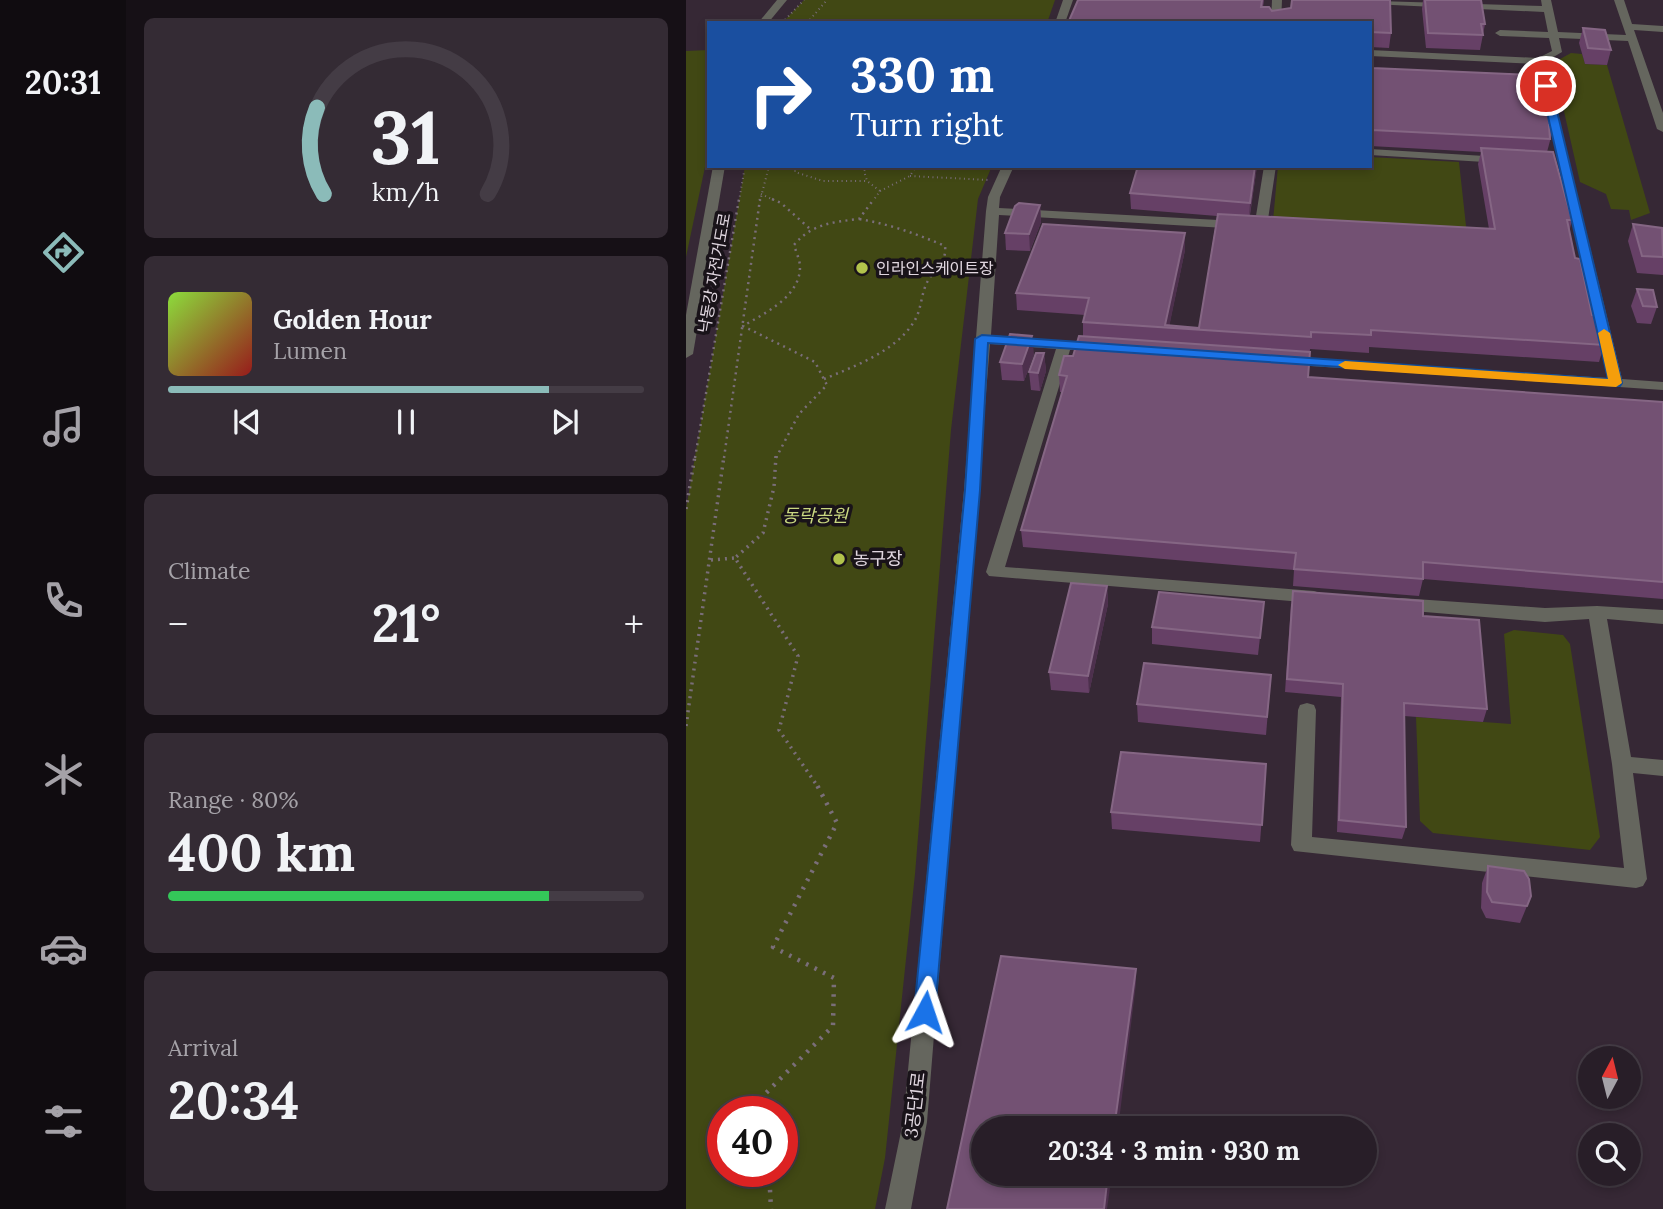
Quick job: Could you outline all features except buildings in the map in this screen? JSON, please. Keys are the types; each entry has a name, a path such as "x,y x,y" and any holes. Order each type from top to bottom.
{"street":[{"path":"765,21 782,0"},
{"path":"1061,21 1068,0"},
{"path":"1276,21 1278,0"},
{"path":"1350,0 1496,6 1547,4 1557,52 1540,61 1372,53"},
{"path":"1619,0 1663,130"},
{"path":"1496,6 1504,59"},
{"path":"1500,33 1554,36 1663,29"},
{"path":"1540,61 1616,383"},
{"path":"1532,86 1546,86"},
{"path":"1372,152 1509,160"},
{"path":"1550,163 1564,163"},
{"path":"686,354 719,168"},
{"path":"992,211 1261,226 1270,168"},
{"name":"3공단1로","path":"898,1209 915,1122 972,490 992,211 994,197 1004,173"},
{"path":"982,339 1091,347"},
{"path":"1064,345 995,572 1338,598"},
{"path":"1267,359 1348,371 1663,386"},
{"path":"1379,602 1545,615 1597,612 1663,617"},
{"path":"1307,710 1301,845 1636,879 1622,764 1597,612"},
{"path":"1622,764 1663,768"}],"path":[{"path":"784,21 804,0"},
{"path":"809,21 827,0"},
{"name":"낙동강 자전거도로","path":"686,509 745,168"},
{"path":"686,726 761,194 768,168"},
{"path":"795,168 795,172 823,181 867,181"},
{"path":"866,168 867,181 880,191"},
{"path":"911,176 915,168"},
{"path":"859,219 880,191 911,176 1004,173"},
{"path":"761,194 781,203 810,228"},
{"path":"743,326 787,298 798,280 800,264 794,245 810,228 825,223 859,219 919,233 945,246 947,253 930,276 913,322 899,338 851,368 824,379"},
{"path":"711,560 735,558 763,533 774,487 776,454 799,414 827,385 815,362 743,326"},
{"path":"735,558 798,656 779,730 810,771 837,823 773,947 834,978 833,1026 765,1096"},
{"path":"770,1187 771,1209"}],"green space":[{"path":"804,0 1055,0 1048,21 784,21"},
{"path":"707,50 707,157 686,257 686,51"},
{"path":"1571,53 1582,54 1585,64 1607,65 1650,213 1631,220 1629,210 1611,209 1606,194 1580,182 1553,63"},
{"path":"1372,157 1459,162 1467,235 1273,221 1278,168 1372,168"},
{"name":"동락공원","path":"745,168 991,168 978,199 951,430 915,874 885,1158 875,1209 686,1209 686,509"},
{"path":"1514,630 1563,635 1570,644 1600,837 1590,850 1433,833 1420,821 1416,717 1511,724 1504,634"}],"slow traffic":[{"path":"1345,365 1616,383 1604,333"}],"place":[{"name":"인라인스케이트장","path":"862,268"},
{"name":"농구장","path":"839,559"}],"route":[{"path":"925,1012 972,490 982,339 1616,383 1546,86"}]}
